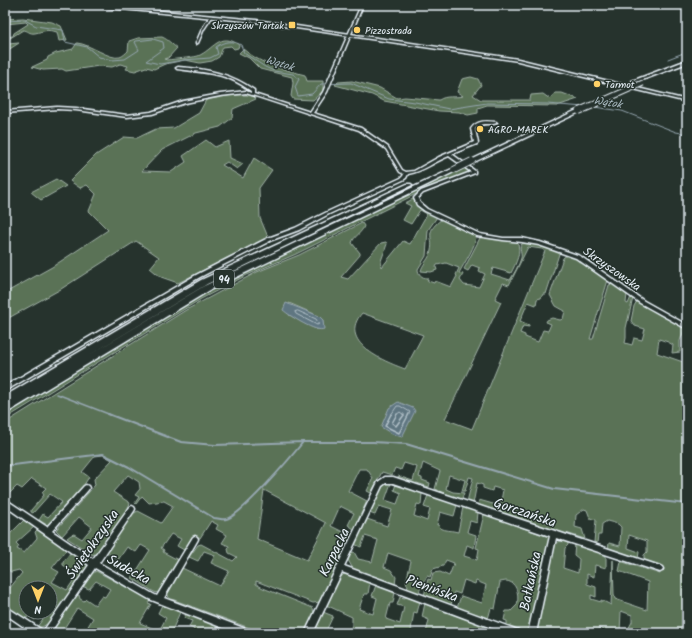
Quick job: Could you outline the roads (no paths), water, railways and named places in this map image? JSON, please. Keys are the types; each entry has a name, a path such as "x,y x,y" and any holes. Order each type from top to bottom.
{"main road":[{"name":"94","path":"5,410 207,288 572,109 635,81 687,61"},
{"name":"94","path":"469,159 687,65"},
{"name":"94","path":"5,401 204,282 453,167"}],"street":[{"path":"90,5 256,21 522,61 687,101"},
{"path":"310,113 328,85 362,5"},
{"path":"197,43 203,28 211,17"},
{"path":"178,68 226,75 248,87 253,91 253,93"},
{"path":"5,112 70,109 127,116 152,113 184,102 236,92 253,93 365,132 387,148 401,171 406,173 414,172 449,154 476,143 473,129 474,126 480,123 495,123"},
{"name":"Skrzyszowska","path":"449,154 474,172 422,192 416,198 418,204 426,210 480,235 503,239 522,240 578,256 642,302 687,327"},
{"path":"5,389 192,279 270,239 297,229 328,213 402,180 406,173"},
{"name":"Gorczańska","path":"382,482 385,480 393,480 660,569"},
{"name":"Karpacka","path":"309,633 382,482"},
{"path":"48,531 86,488"},
{"name":"Sudecka","path":"5,502 94,564 159,600 246,633"},
{"name":"Świętokrzyska","path":"46,633 132,509"},
{"name":"Bałkańska","path":"532,633 554,534"},
{"name":"Sudecka","path":"159,600 195,539"},
{"name":"Pienińska","path":"340,568 515,633"},
{"path":"5,610 39,633"}],"water":[{"path":"286,303 319,316 323,320 324,329 315,329 291,316 283,310"},
{"path":"398,402 413,408 415,411 402,437 392,434 381,427 389,408"}],"waterway":[{"name":"Wątok","path":"5,21 25,20 36,26 63,30 65,42 87,47 99,57 112,60 125,59 139,50 135,42 136,41 153,39 163,42 164,48 146,61 160,64 210,58 218,54 216,47 225,42 234,42 241,45 244,53 265,67 274,71 293,74 299,79 295,87 298,96 312,94 321,84 351,83 389,99 415,102 449,109 487,103 547,104 584,107"},
{"path":"668,59 686,52"},
{"name":"Wątok","path":"594,107 622,111 676,132 687,134"},
{"path":"57,394 111,415"},
{"path":"108,414 181,442 215,445 303,442"},
{"path":"5,466 103,454 129,467 214,518 225,519 243,508 278,472 303,442"},
{"path":"303,442 373,442 406,444 554,489 687,504"}],"place":[{"name":"Skrzyszów Tartak","path":"292,25"},
{"name":"Pizzostrada","path":"357,30"},
{"name":"Tarmot","path":"597,84"},
{"name":"AGRO-MAREK","path":"480,129"}]}
